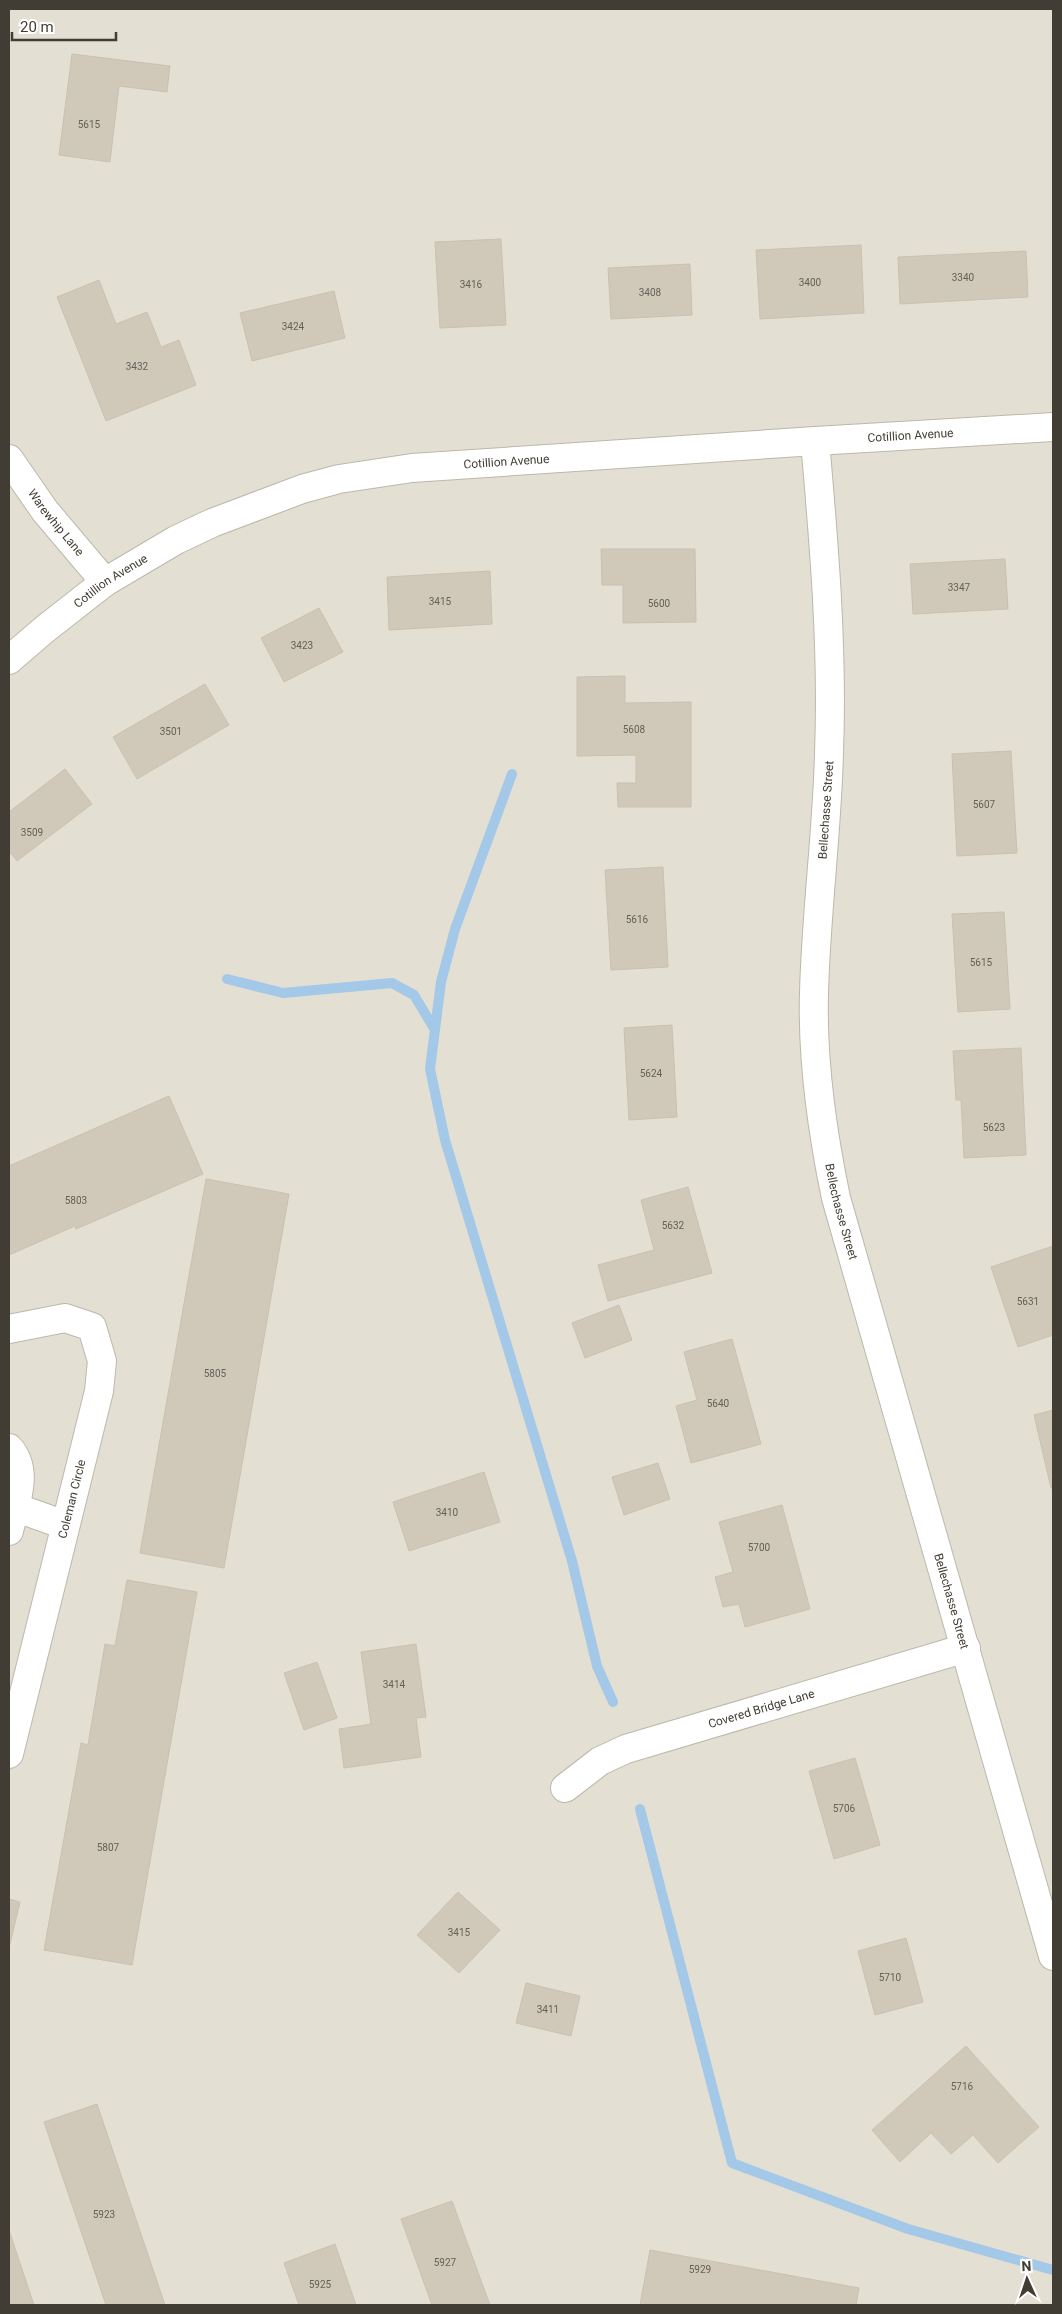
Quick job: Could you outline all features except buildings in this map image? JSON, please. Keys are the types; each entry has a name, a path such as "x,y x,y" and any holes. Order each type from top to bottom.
{"street":[{"name":"Cotillion Avenue","path":"9,660 105,582 176,540 212,523 302,489 339,480 412,468 1053,427"},
{"name":"Bellechasse Street","path":"815,441 825,574 829,753 814,995 818,1087 827,1154 836,1198 1053,1956"},
{"name":"Warewhip Lane","path":"9,459 44,511 105,582"},
{"name":"Coleman Circle","path":"9,1329 64,1318 92,1326 102,1361 99,1391 9,1754"},
{"path":"9,1448 14,1454 22,1474 12,1519 66,1525"},
{"name":"Covered Bridge Lane","path":"565,1788 600,1760 626,1749 966,1648"}],"shaded area":[{"path":"9,9 1053,9 1053,2305 9,2305"}],"waterway":[{"path":"512,774 455,929 441,982 430,1069 445,1140 572,1561 597,1666 613,1702"},
{"path":"227,979 283,993 392,983 414,995 435,1030"},
{"path":"640,1809 732,2163 908,2229 1053,2270"}]}
